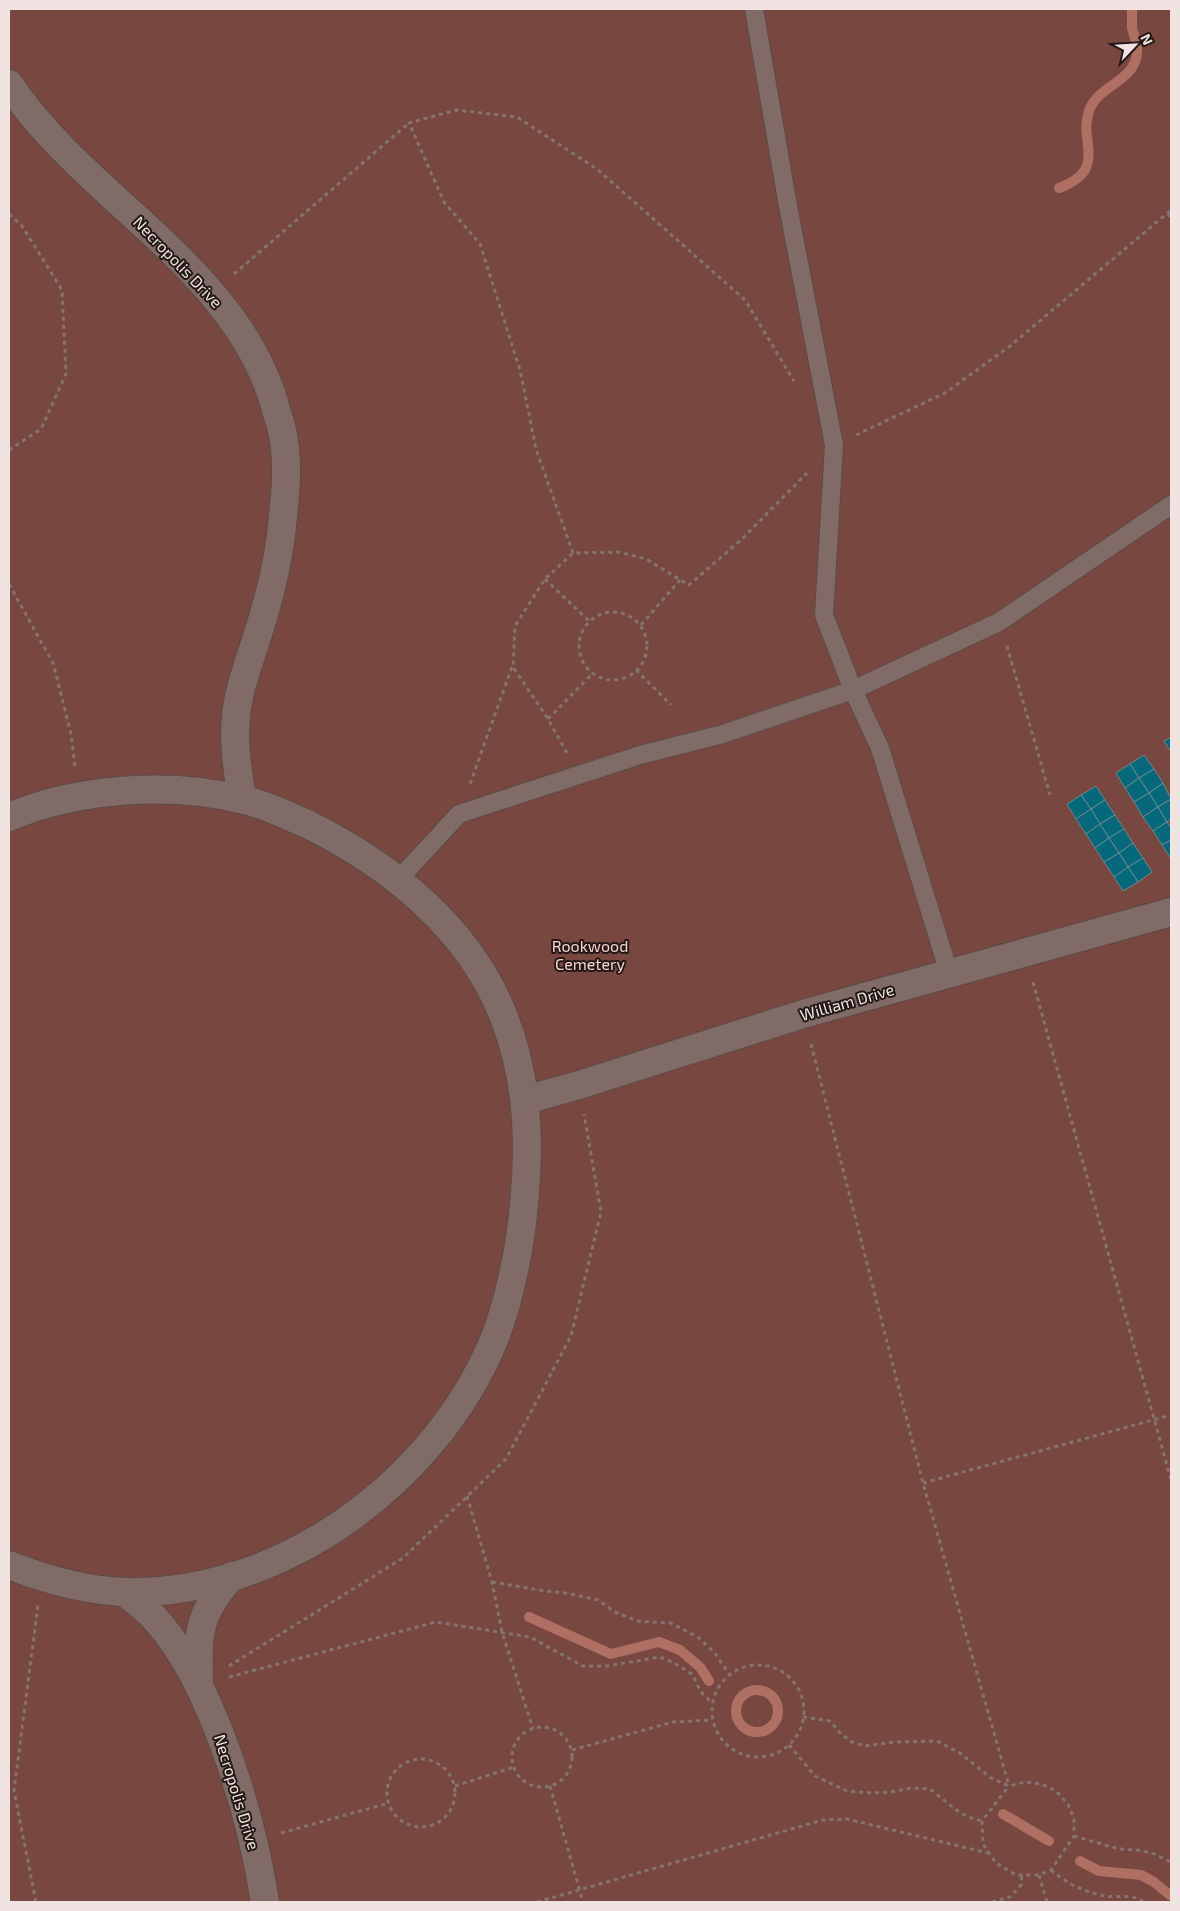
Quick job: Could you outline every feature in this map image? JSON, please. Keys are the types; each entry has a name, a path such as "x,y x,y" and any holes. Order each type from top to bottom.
{"street":[{"name":"Necropolis Drive","path":"9,84 24,107 62,149 212,292 248,342 272,392 284,441 286,487 282,536 271,590 244,677 236,716 235,753 242,799"},
{"path":"9,817 50,803 79,797 141,790 169,790 242,799 303,822 335,838 398,880 425,903 470,955 489,986 504,1018 514,1046 525,1100 528,1162 521,1237 494,1339 458,1405 416,1461 362,1510 293,1552 232,1576 202,1585 175,1590 124,1592 87,1589 50,1580 9,1566"},
{"name":"William Drive","path":"525,1100 579,1085 803,1014 1171,912"},
{"name":"Necropolis Drive","path":"199,1685 198,1651 201,1628 208,1608 218,1592 232,1576"},
{"name":"Necropolis Drive","path":"124,1592 143,1606 158,1622 185,1659 199,1685 232,1767 254,1841 266,1902"}],"lane":[{"path":"754,9 834,446 824,615 853,690 880,748 949,973"},
{"path":"398,880 460,814 640,755 723,734 853,690 1000,622 1171,505"}],"path":[{"path":"212,292 409,122 456,110 517,118 598,169 745,300 799,389"},
{"path":"409,122 444,202 480,244 520,370 536,449 573,553"},
{"path":"460,814 513,667 515,626 545,578 573,553 619,552 646,559 689,585 742,539 834,446 946,393 1010,346 1171,210"},
{"path":"9,214 22,226 62,290 66,374 41,429 9,450"},
{"path":"1168,214 1171,218"},
{"path":"545,578 589,621"},
{"path":"641,625 680,580"},
{"path":"9,584 53,663 72,734 79,797"},
{"path":"606,612 625,613 641,625 648,644 644,662 630,676 611,680 593,673 581,658 580,638 589,621 606,612"},
{"path":"1000,622 1050,794"},
{"path":"513,667 548,719 578,775"},
{"path":"636,670 671,705"},
{"path":"548,719 593,673"},
{"path":"1024,952 1171,1480"},
{"path":"803,1014 923,1483 1009,1786"},
{"path":"199,1685 403,1558 506,1459 571,1336 601,1212 579,1085"},
{"path":"923,1483 1171,1415"},
{"path":"467,1496 492,1582 502,1632 533,1729"},
{"path":"36,1902 14,1791 38,1606 50,1580"},
{"path":"492,1582 566,1593 598,1600 616,1612 637,1621 671,1623 699,1638 714,1652 729,1674"},
{"path":"199,1685 436,1622 530,1637 583,1666 607,1666 660,1656 692,1674 701,1692 712,1703"},
{"path":"758,1665 774,1668 787,1676 797,1688 803,1702 804,1717 789,1745 775,1754 759,1758 743,1756 729,1747 718,1735 712,1720 712,1703 729,1674 743,1667 758,1665"},
{"path":"804,1717 830,1722 852,1742 864,1746 903,1741 937,1741 960,1753 991,1778 1009,1786 1025,1782 1042,1784 1056,1792 1068,1804 1074,1819 1074,1836 1051,1870 1039,1875 1016,1875 996,1863 983,1844 982,1821 1009,1786"},
{"path":"572,1750 673,1722 712,1720"},
{"path":"533,1729 552,1729 561,1734 572,1750 572,1760 565,1776 550,1786 541,1787 525,1781 514,1768 512,1758 518,1740 533,1729"},
{"path":"789,1745 815,1776 847,1791 872,1793 911,1788 930,1789 959,1812 982,1821"},
{"path":"424,1759 444,1768 451,1776 454,1786 455,1798 452,1809 445,1818 424,1828 402,1822 394,1814 388,1803 387,1792 389,1782 395,1772 413,1760 424,1759"},
{"path":"454,1786 514,1768"},
{"path":"550,1786 583,1902"},
{"path":"254,1841 388,1803"},
{"path":"537,1902 822,1820 847,1819 989,1853"},
{"path":"1074,1836 1119,1850 1137,1850 1152,1853 1171,1862"},
{"path":"1051,1870 1066,1882 1086,1890 1106,1896 1120,1895 1140,1899 1143,1902"},
{"path":"992,1902 1010,1897 1022,1886 1022,1875"},
{"path":"1039,1875 1047,1902"}],"green space":[{"name":"Rookwood Cemetery","path":"9,9 1171,9 1171,1902 9,1902"}],"building":[{"path":"1171,737 1171,752 1164,741"},
{"path":"1144,755 1154,769 1139,778 1130,764"},
{"path":"1130,764 1139,778 1125,788 1116,773"},
{"path":"1154,769 1163,783 1149,793 1139,778"},
{"path":"1139,778 1149,793 1134,802 1125,788"},
{"path":"1163,783 1171,799 1158,807 1149,793"},
{"path":"1096,786 1105,800 1091,809 1081,795"},
{"path":"1149,793 1158,807 1143,817 1134,802"},
{"path":"1081,795 1091,809 1076,819 1067,804"},
{"path":"1171,799 1171,819 1167,822 1158,807"},
{"path":"1105,800 1115,815 1100,824 1091,809"},
{"path":"1158,807 1167,822 1153,831 1143,817"},
{"path":"1091,809 1100,824 1086,834 1076,819"},
{"path":"1115,815 1124,829 1109,838 1100,824"},
{"path":"1167,822 1171,828 1171,840 1162,845 1153,831"},
{"path":"1100,824 1109,838 1095,848 1086,834"},
{"path":"1124,829 1133,843 1119,853 1109,838"},
{"path":"1109,838 1119,853 1104,862 1095,848"},
{"path":"1171,840 1171,859 1162,845"},
{"path":"1133,843 1143,858 1128,867 1119,853"},
{"path":"1119,853 1128,867 1114,877 1104,862"},
{"path":"1143,858 1152,872 1138,882 1128,867"},
{"path":"1128,867 1138,882 1123,891 1114,877"}],"waterway":[{"path":"1059,188 1074,181 1083,172 1088,163 1087,122 1093,102 1122,78 1134,64 1137,51 1132,28 1132,9"},
{"path":"529,1617 611,1654 659,1642 680,1650 700,1667 709,1681"},
{"path":"757,1690 772,1696 778,1711 772,1726 757,1732 742,1726 736,1711 742,1696 757,1690"},
{"path":"1003,1814 1049,1841"},
{"path":"1080,1861 1099,1871 1141,1875 1154,1882 1171,1896"}]}
